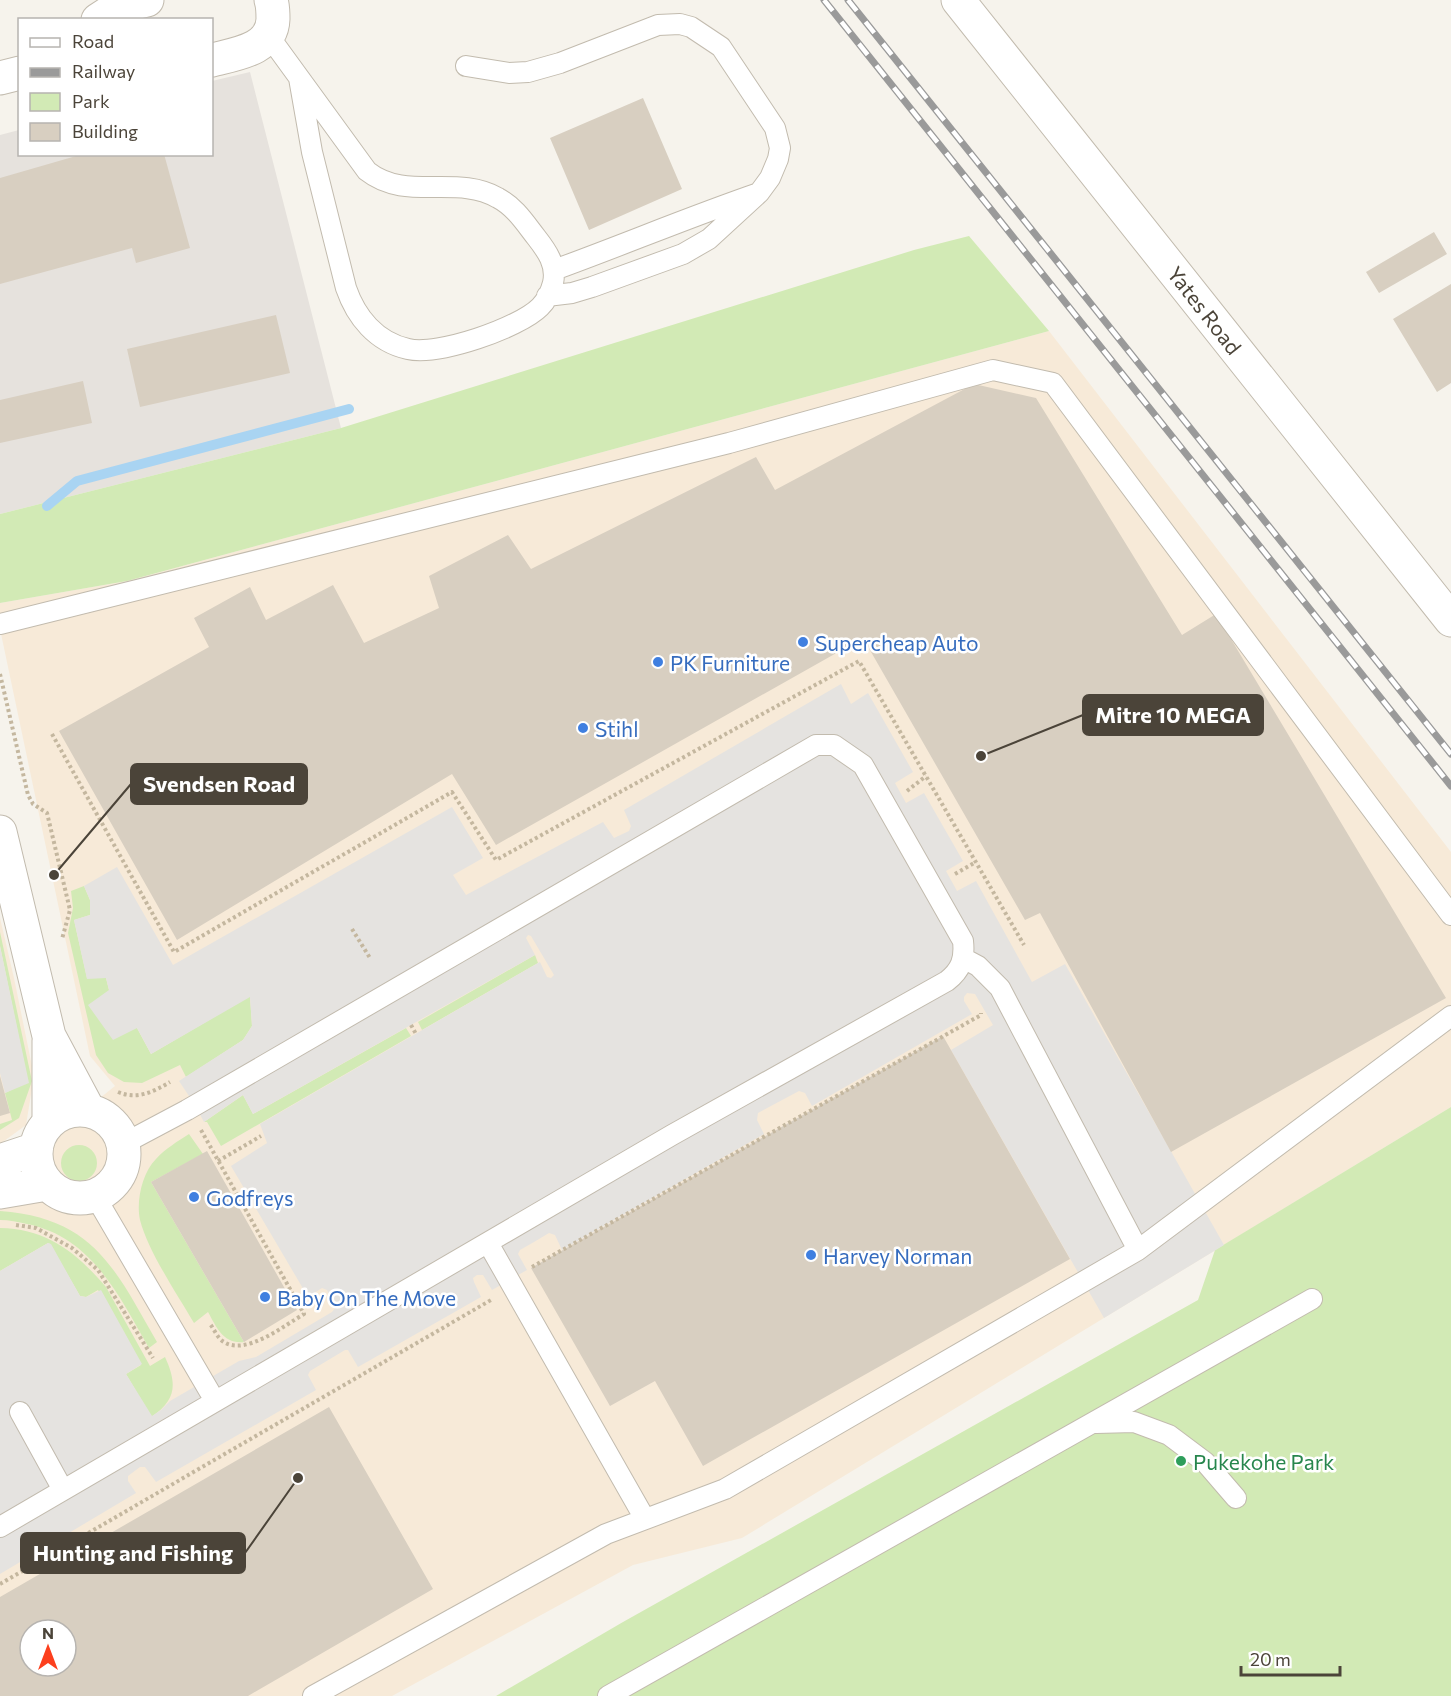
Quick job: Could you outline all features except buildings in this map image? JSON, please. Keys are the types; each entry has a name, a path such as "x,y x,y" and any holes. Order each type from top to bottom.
{"street":[{"path":"101,18 118,7 147,0"},
{"path":"213,60 248,50 262,43 273,24 271,0"},
{"name":"Yates Road","path":"958,0 1451,620"},
{"path":"0,78 18,74"},
{"path":"0,832 49,1036 43,1136 36,1161 47,1184 69,1198 83,1199 95,1196 107,1189 119,1174 124,1156 123,1144 100,1100 49,1036"},
{"path":"0,1161 43,1136 61,1114 75,1111 100,1100"},
{"path":"0,1192 47,1184"}],"lane":[{"path":"466,66 509,73 528,72 560,63 658,26 680,24 691,27 721,47 775,128 780,148 770,178 759,193 710,239 683,254 592,287 572,293 548,296"},
{"path":"268,35 367,171 388,183 419,188 472,189 499,198 514,209 545,249 554,270 552,287 542,306 520,322 436,350 408,349 382,339 371,330 352,306 346,288 312,152 299,78"},
{"path":"554,270 759,193"},
{"path":"0,624 729,443 993,370 1053,383 1451,915"},
{"path":"0,1527 682,1130 947,981 956,974 963,958 963,941 863,765 834,745 816,745 803,750 187,1110 123,1144"},
{"path":"963,958 978,966 1000,988 1138,1250"},
{"path":"313,1696 606,1534 725,1489 1138,1250 1451,1016"},
{"path":"95,1196 215,1401"},
{"path":"488,1243 645,1519"},
{"path":"609,1696 1312,1299"},
{"path":"20,1412 63,1490"},
{"path":"1093,1423 1134,1422 1169,1435 1205,1462 1236,1498"}],"path":[{"path":"52,734 174,952 452,792 496,860 859,661 1024,945"},
{"path":"0,674 28,795 33,804 47,813 50,823 70,910 62,937 64,948"},
{"path":"352,928 370,958"},
{"path":"531,1268 981,1015 976,1006"},
{"path":"411,1025 416,1034"},
{"path":"100,1100 145,1095 170,1082"},
{"path":"200,1129 304,1314 249,1346 235,1346 223,1342 210,1324"},
{"path":"218,1161 261,1136"},
{"path":"8,1224 36,1228 72,1248 99,1270 153,1358"},
{"path":"0,1584 495,1298"}],"shaded area":[{"path":"250,72 341,428 0,514 0,135 18,130 18,156 213,156 213,81"},
{"path":"1049,331 1451,852 1451,1107 742,1538 633,1565 392,1696 0,1696 0,1178 115,1086 90,1056 0,629 0,603 127,581"},
{"path":"841,684 851,704 868,693 913,772 895,783 906,803 924,793 963,861 946,871 957,891 976,881 1032,982 1065,964 1224,1245 1104,1318 951,1050 993,1025 975,994 967,993 964,1001 972,1014 812,1106 805,1093 799,1091 758,1113 757,1120 764,1134 562,1250 555,1235 549,1233 520,1250 518,1254 527,1270 492,1290 483,1275 477,1275 473,1278 481,1297 358,1367 348,1350 345,1350 310,1371 308,1375 316,1390 156,1482 145,1467 140,1467 128,1476 128,1481 136,1493 0,1574 0,1271 48,1243 51,1244 80,1296 86,1297 101,1290 142,1364 126,1374 152,1416 170,1401 239,1361 256,1357 332,1312 336,1307 327,1290 322,1288 308,1297 231,1166 267,1143 260,1124 538,963 540,962 547,977 551,978 554,975 531,936 528,935 526,938 535,955 253,1114 243,1095 204,1122 179,1081 243,1040 252,1026 250,997 151,1054 137,1028 113,1040 88,1005 109,990 106,978 87,979 74,920 90,915 90,900 84,886 117,867 173,965 452,807 483,858 453,875 466,895 603,822 614,838 629,831 631,826 624,810"},
{"path":"0,918 34,1076 26,1125 0,1144"},
{"path":"0,946 29,1083 5,1093 0,1073"}],"green space":[{"path":"969,236 1049,331 127,581 0,603 0,514 341,428 914,250"},
{"path":"84,886 90,900 90,915 74,920 87,978 106,978 109,990 137,1028 151,1054 250,996 252,1026 243,1040 186,1077 180,1065 142,1083 124,1082 108,1073 96,1055 68,933 73,908 71,891"},
{"path":"0,932 32,1081 19,1118 0,1130 0,1124 12,1120 5,1093 28,1082 0,946"},
{"path":"535,955 538,963 422,1030 418,1022"},
{"path":"406,1028 411,1036 221,1146 207,1122 204,1122 243,1095 253,1114"},
{"name":"Pukekohe Park","path":"1451,1107 1451,1696 496,1696 623,1622 1198,1300 1215,1250"},
{"path":"189,1134 203,1154 151,1182 244,1342 226,1338 208,1312 194,1323 156,1259 140,1220 140,1196 147,1172 163,1152"},
{"path":"79,1145 92,1150 97,1163 92,1176 79,1181 66,1176 61,1163 66,1150"},
{"path":"0,1211 32,1216 58,1224 80,1236 114,1270 157,1342 149,1348 114,1289 86,1255 50,1231 24,1223 0,1220"},
{"path":"0,1228 17,1229 46,1238 72,1253 95,1274 106,1287 150,1366 165,1357 173,1383 170,1397 160,1411 151,1417 126,1374 141,1365 98,1290 86,1297 80,1296 48,1243 0,1271"}],"waterway":[{"path":"47,506 77,481 349,409"}],"railway":[{"path":"824,0 1451,786"},
{"path":"848,0 1451,754"}],"place":[{"name":"Supercheap Auto","path":"803,642"},
{"name":"PK Furniture","path":"658,662"},
{"name":"Stihl","path":"583,728"},
{"name":"Mitre 10 MEGA","path":"981,756"},
{"name":"Svendsen Road","path":"54,875"},
{"name":"Godfreys","path":"194,1197"},
{"name":"Harvey Norman","path":"811,1255"},
{"name":"Baby On The Move","path":"265,1297"},
{"name":"Pukekohe Park","path":"1181,1461"},
{"name":"Hunting and Fishing","path":"298,1478"}]}
